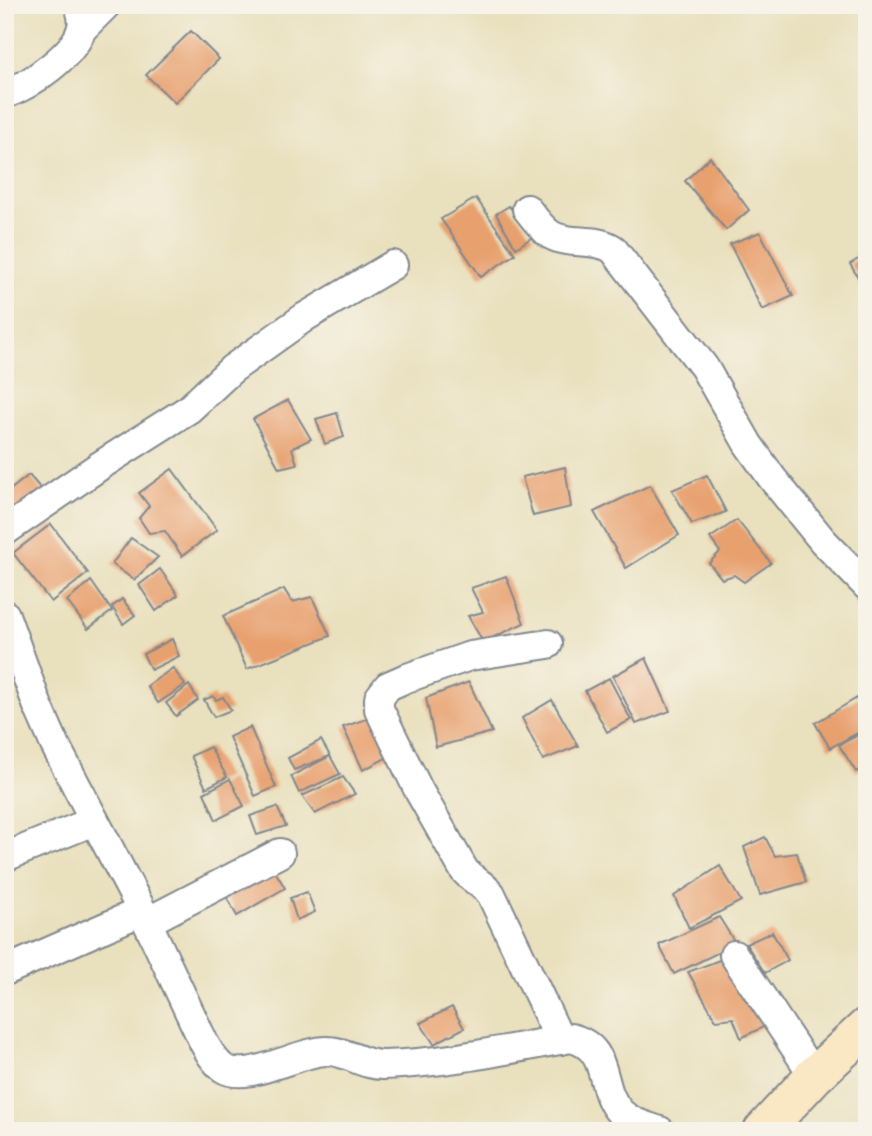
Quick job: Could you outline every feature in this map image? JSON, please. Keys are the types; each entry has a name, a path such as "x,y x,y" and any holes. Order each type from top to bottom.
{"street":[{"path":"5,94 22,88 47,72 72,45 80,17 106,5"},
{"path":"527,209 552,235 596,242 613,249 704,366 748,444 772,478 823,541 867,586"},
{"path":"5,531 101,465 190,409 232,369 304,317 393,265"},
{"path":"5,615 37,704 204,1043 214,1060 226,1070 238,1072 257,1069 312,1052 328,1051 383,1066 470,1058 571,1038 585,1041 594,1050 614,1102 621,1112 637,1123 660,1131"},
{"path":"548,644 470,656 404,679 387,686 379,698 379,709 419,791 464,870 470,878 482,883 491,894 560,1040"},
{"path":"5,858 94,821"},
{"path":"5,971 144,917 280,853"},
{"path":"734,955 814,1076"},
{"path":"763,1131 814,1076 867,1027"}],"building":[{"path":"191,31 219,59 175,103 146,75"},
{"path":"710,157 749,210 726,230 685,181"},
{"path":"476,198 515,254 481,277 441,219"},
{"path":"509,206 534,236 516,248 496,214"},
{"path":"760,232 793,296 762,310 730,244"},
{"path":"867,254 867,275 859,279 850,264"},
{"path":"867,279 867,296 859,284"},
{"path":"288,400 311,439 292,448 297,464 279,468 253,419"},
{"path":"337,413 344,437 325,444 316,419"},
{"path":"565,467 571,507 533,516 522,477"},
{"path":"172,469 217,530 182,556 165,531 149,533 139,518 149,506 139,493"},
{"path":"29,475 48,497 13,518 5,507 5,494"},
{"path":"707,475 726,512 692,524 672,490"},
{"path":"650,485 679,535 626,568 594,512"},
{"path":"737,520 771,563 744,582 734,575 722,579 709,563 720,552 710,538"},
{"path":"51,524 88,573 51,602 13,553"},
{"path":"131,538 158,557 134,580 112,564"},
{"path":"160,569 178,595 156,611 139,585"},
{"path":"506,576 524,623 483,642 468,616 483,612 471,588"},
{"path":"91,581 112,611 88,629 67,601"},
{"path":"284,589 292,602 312,597 330,636 247,669 223,616"},
{"path":"122,599 135,615 123,624 112,607"},
{"path":"172,639 179,656 151,670 143,654"},
{"path":"646,658 670,711 636,724 613,676"},
{"path":"173,668 185,685 158,703 147,686"},
{"path":"609,678 631,720 607,732 585,691"},
{"path":"469,682 492,732 436,747 426,698"},
{"path":"189,685 198,700 176,716 166,703"},
{"path":"867,692 867,728 830,748 815,723"},
{"path":"213,696 216,700 223,697 231,710 214,717 204,700"},
{"path":"552,700 578,746 543,760 522,718"},
{"path":"378,715 394,754 363,770 343,727"},
{"path":"250,727 276,787 255,796 229,737"},
{"path":"867,730 867,766 856,772 839,745"},
{"path":"321,740 330,756 294,770 288,758"},
{"path":"210,747 227,777 206,788 191,756"},
{"path":"330,756 340,774 299,793 291,776"},
{"path":"343,777 355,794 315,814 302,796"},
{"path":"230,779 244,806 216,820 204,793"},
{"path":"277,807 286,826 257,835 250,816"},
{"path":"765,837 775,856 797,853 806,882 760,895 744,847"},
{"path":"269,861 285,888 237,916 223,890"},
{"path":"720,866 741,901 689,928 674,896"},
{"path":"307,892 315,912 297,920 290,898"},
{"path":"719,917 736,944 674,974 659,945"},
{"path":"772,932 788,960 765,973 746,944"},
{"path":"730,956 773,1022 741,1038 733,1018 716,1020 688,972"},
{"path":"452,1007 464,1028 434,1044 420,1023"}]}
